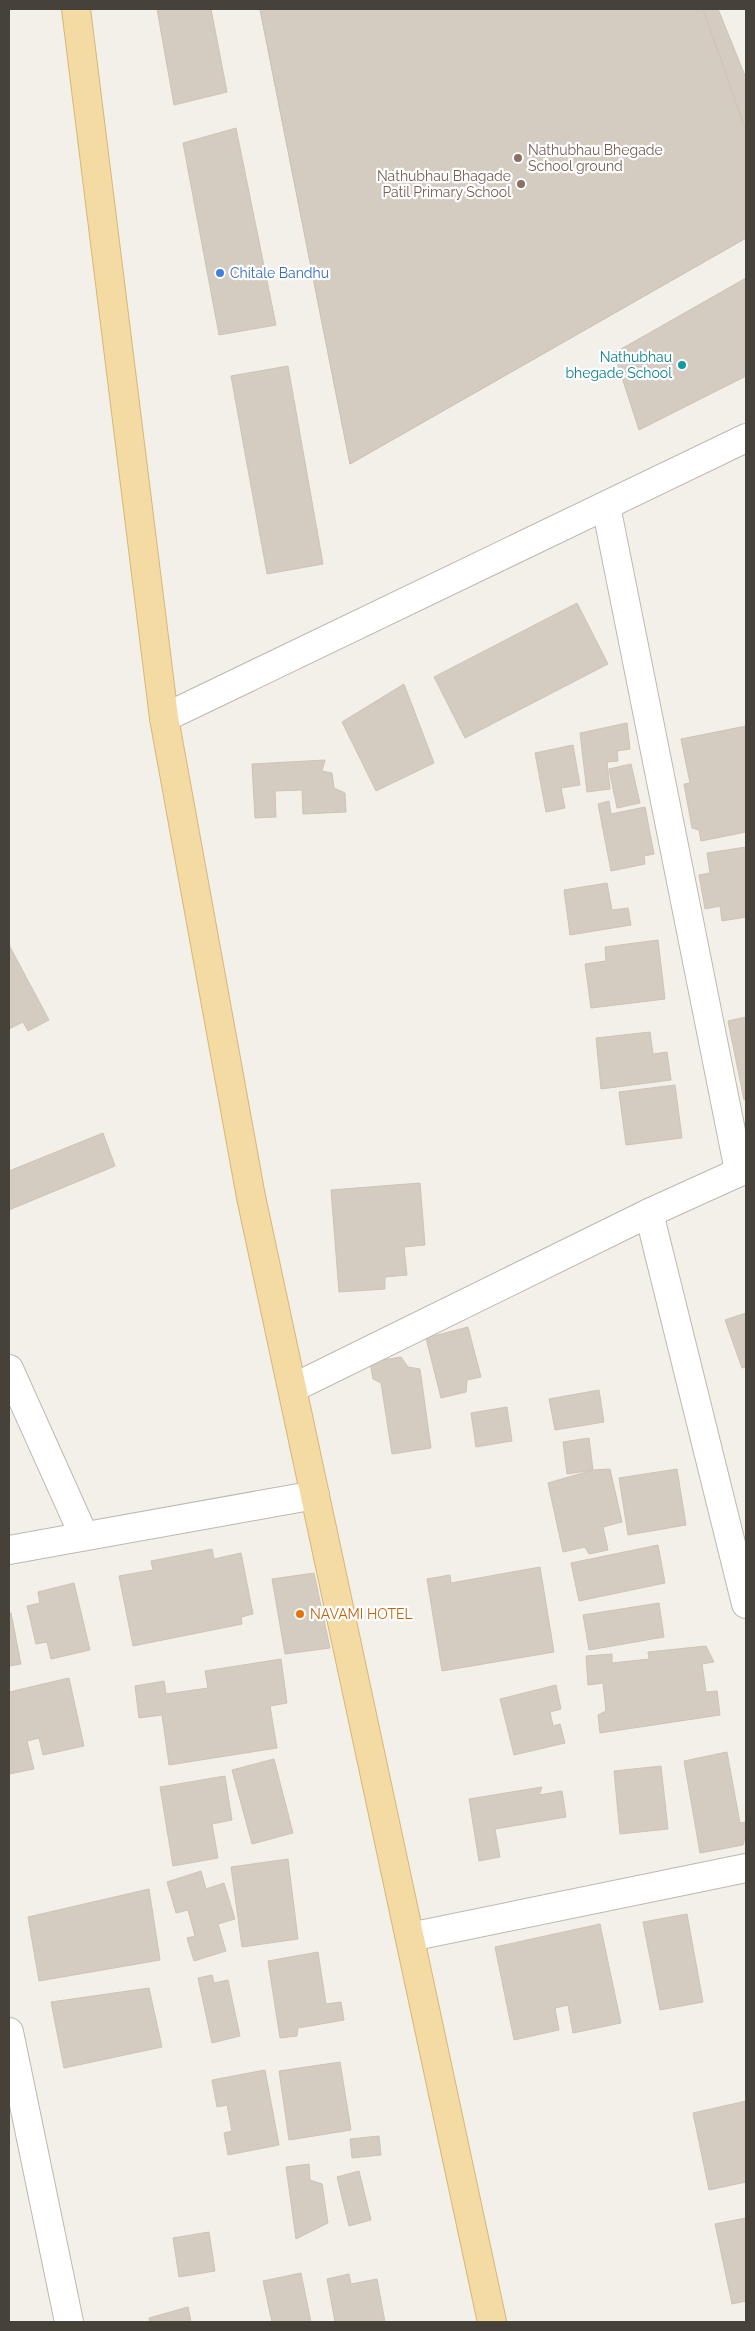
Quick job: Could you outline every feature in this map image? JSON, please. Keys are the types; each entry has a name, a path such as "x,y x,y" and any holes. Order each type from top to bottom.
{"main road":[{"path":"76,9 164,718 251,1197 492,2322"}],"street":[{"path":"164,718 746,438"},
{"path":"293,1388 649,1213 743,1170 606,506"},
{"path":"649,1213 746,1603"},
{"path":"9,1369 84,1536"},
{"path":"9,1550 315,1494"},
{"path":"410,1937 746,1868"},
{"path":"9,2032 69,2322"}],"building":[{"path":"157,9 211,9 227,92 174,105"},
{"name":"Nathubhau Bhegade School ground","path":"260,9 718,9 746,78 746,238 350,464"},
{"name":"Nathubhau Bhegade School ground","path":"260,9 703,9 746,131 746,238 350,464"},
{"path":"236,128 276,325 219,335 183,143"},
{"name":"Nathubhau bhegade School","path":"746,278 746,376 639,430 614,353"},
{"path":"288,366 323,564 267,574 231,376"},
{"path":"577,603 608,664 465,738 434,677"},
{"path":"404,684 434,763 376,791 342,722"},
{"path":"627,723 630,749 617,751 618,761 607,762 610,789 587,792 580,733"},
{"path":"746,726 746,832 701,841 699,830 692,828 684,784 690,783 681,739"},
{"path":"573,745 580,785 561,788 565,808 546,812 535,753"},
{"path":"325,760 322,771 332,773 334,788 345,793 346,812 303,814 302,790 275,791 276,817 255,818 252,764"},
{"path":"631,764 640,803 617,808 609,769"},
{"path":"609,801 611,814 645,807 654,854 644,856 645,864 611,871 598,804"},
{"path":"746,847 746,917 722,921 720,906 705,909 699,875 710,873 707,853"},
{"path":"607,883 612,910 628,908 631,925 570,935 564,890"},
{"path":"658,940 665,999 591,1008 585,964 606,961 605,947"},
{"path":"9,945 49,1020 28,1031 23,1022 9,1029"},
{"path":"746,1017 746,1099 744,1100 728,1021"},
{"path":"650,1032 653,1054 667,1052 671,1080 601,1089 596,1038"},
{"path":"675,1085 682,1138 626,1145 619,1092"},
{"path":"103,1133 115,1166 9,1210 9,1171"},
{"path":"420,1183 425,1245 404,1247 407,1275 385,1277 385,1289 339,1292 331,1190"},
{"path":"746,1313 746,1367 742,1368 725,1320"},
{"path":"468,1327 481,1377 467,1380 466,1392 441,1398 426,1338"},
{"path":"401,1357 408,1367 420,1369 431,1448 392,1454 381,1383 373,1379 370,1362"},
{"path":"599,1390 604,1422 555,1430 549,1399"},
{"path":"507,1407 512,1441 476,1447 471,1413"},
{"path":"589,1438 593,1470 567,1474 563,1442"},
{"path":"610,1469 622,1522 603,1527 608,1550 589,1554 585,1547 563,1552 548,1483 593,1470"},
{"path":"677,1469 686,1525 628,1535 619,1478"},
{"path":"658,1545 665,1583 579,1601 571,1563"},
{"path":"212,1549 214,1559 241,1553 253,1614 241,1617 242,1624 133,1646 119,1576 153,1570 151,1561"},
{"path":"540,1567 554,1652 442,1671 427,1579 450,1575 451,1583"},
{"name":"NAVAMI HOTEL","path":"314,1573 330,1648 285,1654 272,1579"},
{"path":"74,1583 90,1650 51,1659 47,1642 36,1644 27,1606 40,1603 38,1592"},
{"path":"659,1603 664,1637 589,1650 583,1615"},
{"path":"9,1613 11,1613 21,1664 9,1666"},
{"path":"706,1646 714,1662 702,1664 706,1692 717,1691 720,1715 600,1733 598,1715 606,1711 603,1683 588,1685 586,1656 612,1654 612,1663 649,1659 648,1652"},
{"path":"281,1659 287,1703 270,1706 277,1748 169,1765 162,1715 139,1718 135,1686 164,1681 166,1694 208,1688 205,1671"},
{"path":"69,1678 84,1746 43,1755 39,1738 27,1741 34,1769 9,1774 9,1692"},
{"path":"556,1685 561,1709 550,1712 553,1726 560,1724 565,1743 514,1755 500,1699"},
{"path":"727,1752 740,1823 746,1822 746,1834 743,1845 700,1853 684,1761"},
{"path":"274,1759 293,1833 252,1844 232,1770"},
{"path":"661,1766 668,1829 620,1834 614,1771"},
{"path":"225,1776 232,1820 212,1824 218,1858 173,1866 160,1787"},
{"path":"542,1787 539,1795 562,1791 566,1817 495,1829 500,1857 479,1861 469,1799"},
{"path":"288,1859 298,1939 242,1947 231,1867"},
{"path":"201,1871 206,1889 224,1883 235,1919 218,1924 226,1951 194,1961 187,1938 195,1936 188,1910 176,1913 167,1882"},
{"path":"149,1889 160,1960 39,1981 28,1917"},
{"path":"687,1914 703,2002 660,2010 643,1922"},
{"path":"600,1924 621,2023 573,2033 568,2005 555,2008 559,2030 514,2040 495,1947"},
{"path":"318,1952 326,2004 341,2002 344,2020 298,2028 297,2036 280,2038 268,1961"},
{"path":"212,1975 214,1983 228,1980 240,2036 212,2043 198,1978"},
{"path":"149,1988 162,2047 64,2068 51,2002"},
{"path":"340,2062 351,2130 289,2140 279,2071"},
{"path":"265,2070 279,2145 228,2155 224,2133 232,2131 227,2105 217,2107 212,2080"},
{"path":"746,2101 746,2182 709,2190 693,2113"},
{"path":"379,2136 381,2155 352,2158 350,2139"},
{"path":"309,2164 310,2180 322,2184 328,2223 296,2239 286,2167"},
{"path":"359,2171 371,2220 349,2226 337,2177"},
{"path":"746,2218 746,2301 732,2304 715,2224"},
{"path":"209,2232 215,2271 179,2277 173,2238"},
{"path":"301,2273 311,2322 272,2322 263,2281"},
{"path":"349,2274 351,2284 377,2279 385,2322 335,2322 327,2279"},
{"path":"188,2307 191,2322 150,2322 149,2318"}],"place":[{"name":"Nathubhau Bhegade School ground","path":"518,158"},
{"name":"Nathubhau Bhagade Patil Primary School","path":"521,184"},
{"name":"Chitale Bandhu","path":"220,273"},
{"name":"Nathubhau bhegade School","path":"682,365"},
{"name":"NAVAMI HOTEL","path":"300,1614"}]}
